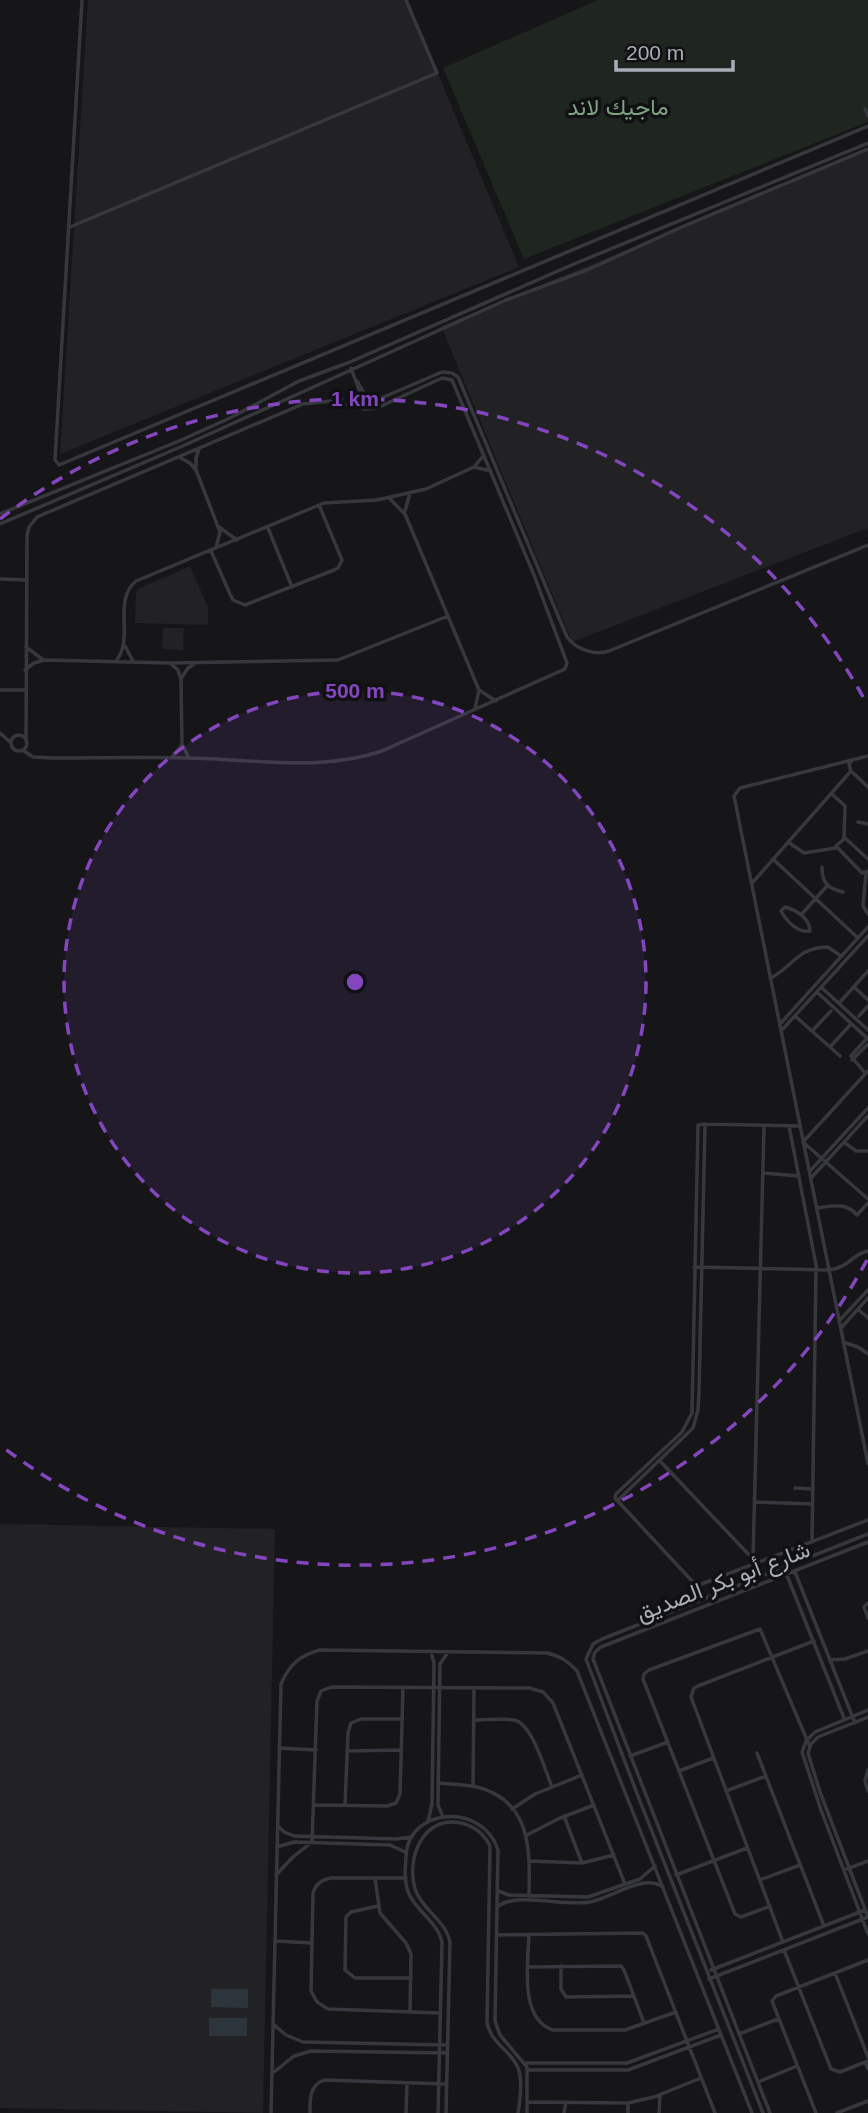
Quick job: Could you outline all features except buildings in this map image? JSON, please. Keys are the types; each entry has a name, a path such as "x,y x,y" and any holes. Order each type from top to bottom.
{"street":[{"path":"82,0 55,460 59,465 868,126"},
{"path":"70,227 437,73 406,0"},
{"path":"865,109 868,116"},
{"path":"0,514 179,441 230,418 299,381 350,362 574,264 868,143"},
{"path":"0,524 506,300 610,260 868,149"},
{"path":"607,251 610,260"},
{"path":"574,264 578,273"},
{"path":"351,368 367,399 372,402 442,372 458,377 567,637 575,645 591,652 609,652 868,545"},
{"path":"0,733 18,750 36,757 189,758 313,763 354,759 382,751 565,669 568,664 454,382 447,377 442,378 377,408 366,409 331,401 309,403 37,517 27,533 24,751"},
{"path":"299,381 304,383 305,391"},
{"path":"357,381 366,409"},
{"path":"288,386 288,392 294,396"},
{"path":"358,407 360,395"},
{"path":"199,448 195,458 196,470 218,526 220,538 213,550"},
{"path":"116,662 125,644 125,599 133,583 319,505 410,494 474,467 484,455"},
{"path":"178,457 190,463 196,470"},
{"path":"474,467 491,471"},
{"path":"405,514 410,494"},
{"path":"389,498 405,514 478,690 475,711"},
{"path":"213,550 230,594 239,603 251,604 338,568 341,565 340,556 319,505"},
{"path":"218,526 237,540"},
{"path":"268,528 292,587"},
{"path":"0,579 27,580"},
{"path":"25,670 44,660 170,663 338,660 448,616"},
{"path":"125,644 134,662"},
{"path":"26,647 44,660"},
{"path":"181,679 188,668 198,662"},
{"path":"170,663 181,679 182,744 189,758"},
{"path":"0,690 25,690"},
{"path":"478,690 496,701"},
{"path":"10,742 26,722"},
{"path":"16,735 26,741"},
{"path":"171,758 182,744"},
{"path":"868,756 740,788 734,796 868,1464"},
{"path":"852,760 849,765 851,771 868,787"},
{"path":"752,883 851,771"},
{"path":"788,842 804,853 836,848 844,838 845,806 831,793"},
{"path":"858,822 868,824"},
{"path":"844,838 868,859"},
{"path":"836,848 862,873 867,872 863,906 868,914"},
{"path":"772,859 858,938"},
{"path":"822,867 822,878 827,887 843,892"},
{"path":"801,915 827,887"},
{"path":"782,908 789,908 801,915 811,928 808,932 798,929 787,920 782,908"},
{"path":"780,1024 868,927"},
{"path":"781,1031 868,936"},
{"path":"771,978 805,951 828,947 841,956"},
{"path":"828,971 832,975"},
{"path":"841,1001 868,971"},
{"path":"821,987 868,1030"},
{"path":"854,987 868,999"},
{"path":"803,1142 867,1073 852,1060 852,1052 868,1040 817,992"},
{"path":"859,1016 868,1006"},
{"path":"812,1031 831,1011"},
{"path":"795,1016 840,1056"},
{"path":"830,1047 851,1024"},
{"path":"809,1171 844,1142 868,1108"},
{"path":"811,1178 860,1120 868,1116"},
{"path":"800,1126 700,1124 697,1128 692,1413 682,1432 616,1494 616,1502 696,1584 701,1585 755,1561 868,1521"},
{"path":"616,1502 687,1435 696,1419 699,1392 705,1124"},
{"path":"755,1561 764,1126"},
{"path":"789,1126 817,1269 812,1542"},
{"path":"803,1142 868,1201 857,1215 853,1210 841,1205 817,1208"},
{"path":"844,1142 853,1150 868,1151"},
{"path":"763,1173 799,1176"},
{"path":"694,1267 829,1270 842,1268 854,1257 868,1251"},
{"path":"841,1328 858,1309 868,1290"},
{"path":"839,1321 865,1299"},
{"path":"858,1309 868,1318"},
{"path":"844,1342 868,1354"},
{"path":"656,1456 755,1561"},
{"path":"795,1488 813,1489"},
{"path":"755,1502 813,1504"},
{"path":"763,2113 587,1664 590,1649 597,1641 868,1534"},
{"name":"شارع أبو بكر الصديق","path":"594,1654 601,1647 868,1542"},
{"path":"792,1565 855,1723"},
{"path":"784,1568 847,1725"},
{"path":"713,1595 716,1601"},
{"path":"868,1603 864,1607 868,1618"},
{"path":"687,1605 690,1612"},
{"path":"804,1618 811,1616"},
{"path":"632,1627 634,1634"},
{"path":"770,1906 741,1917 736,1915 643,1679 647,1671 759,1629 763,1631 810,1747"},
{"path":"783,1942 692,1703 694,1688 814,1641"},
{"path":"590,1649 594,1654 594,1667 770,2113"},
{"path":"271,2113 281,1684 291,1665 300,1657 320,1650 547,1653 569,1662 583,1681 752,2113"},
{"path":"428,1822 432,1809 434,1663 431,1651"},
{"path":"829,1660 845,1659 868,1651"},
{"path":"443,1817 438,1805 440,1664 448,1652"},
{"path":"828,1676 845,1659"},
{"path":"276,1875 312,1842 317,1701 321,1691 331,1687 529,1688 543,1692 553,1703 625,1884"},
{"path":"314,1805 387,1806 396,1802 400,1794 403,1687"},
{"path":"473,1786 474,1688"},
{"path":"868,1710 819,1729 806,1741 803,1759 868,1934"},
{"path":"709,1979 868,1917 809,1762 810,1747 818,1737 868,1717"},
{"path":"345,1805 349,1728 356,1720 402,1719"},
{"path":"474,1720 513,1720 523,1724 529,1731 552,1787"},
{"path":"610,1725 616,1723"},
{"path":"630,1756 668,1742"},
{"path":"279,1748 316,1750"},
{"path":"347,1751 401,1750"},
{"path":"757,1753 824,1926"},
{"path":"679,1771 713,1758"},
{"path":"868,1770 865,1781 868,1791"},
{"path":"512,1809 535,1794 582,1775"},
{"path":"726,1791 766,1776"},
{"path":"438,1783 473,1786 495,1794 512,1809 527,1835 530,1861 529,1896"},
{"path":"636,1791 643,1789"},
{"path":"527,1835 564,1816 594,1805"},
{"path":"821,1810 826,1808"},
{"path":"438,2113 441,1938 408,1891 406,1853 412,1838 428,1822 459,1816 474,1820 492,1835 498,1850 495,2013 497,2028 504,2041 525,2063 528,2070 527,2113"},
{"path":"564,1816 582,1863"},
{"path":"446,2113 449,1938 445,1928 422,1902 413,1880 415,1850 424,1836 437,1826 457,1822 479,1831 490,1846 487,2023 491,2037 515,2063 519,2072 518,2113"},
{"path":"278,1825 289,1835 412,1838"},
{"path":"277,1847 290,1842 390,1845 406,1853"},
{"path":"676,1875 747,1848"},
{"path":"530,1861 582,1863 614,1855"},
{"path":"844,1870 868,1861"},
{"path":"665,1865 671,1863"},
{"path":"760,1880 800,1865"},
{"path":"498,1891 506,1895 585,1898 645,1875 655,1866"},
{"path":"406,1878 331,1878 319,1882 313,1893 311,1991 322,2006 334,2010 440,2013"},
{"path":"375,1878 378,1906 384,1920 409,1948 410,2012"},
{"path":"497,1907 510,1901 590,1902 648,1882 663,1888"},
{"path":"378,1906 354,1911 346,1917 345,1970 355,1978 411,1978"},
{"path":"706,1972 865,1910"},
{"path":"685,1916 691,1914"},
{"path":"817,1929 820,1936"},
{"path":"489,1935 643,1933 715,2113"},
{"path":"529,1934 530,2006 538,2022 545,2028 553,2031 625,2030 676,2012"},
{"path":"275,1941 312,1943"},
{"path":"784,1950 831,2069 840,2072 867,2060"},
{"path":"759,1951 762,1958"},
{"path":"816,2113 778,2019 773,1999 868,1960"},
{"path":"528,1968 618,1965 624,1970 644,2024"},
{"path":"561,1966 561,1989 566,1997 634,1996"},
{"path":"835,1973 868,2068"},
{"path":"738,2034 778,2019"},
{"path":"273,2023 286,2035 303,2042 447,2045"},
{"path":"525,2063 618,2064 637,2061 719,2029"},
{"path":"528,2070 619,2071 638,2067 721,2035"},
{"path":"737,2049 743,2047"},
{"path":"272,2074 294,2056 312,2051 447,2053"},
{"path":"758,2082 796,2066"},
{"path":"747,2075 754,2072"},
{"path":"527,2102 628,2103 660,2095 701,2078"},
{"path":"310,2113 311,2093 318,2082 324,2080 446,2084"},
{"path":"406,2113 407,2083"},
{"path":"659,2113 660,2095"},
{"path":"837,2113 868,2101"},
{"path":"564,2113 566,2102"},
{"path":"628,2103 628,2113"}],"shaded area":[{"path":"88,0 407,0 519,267 60,454"},
{"path":"868,151 868,528 572,642 441,326"},
{"path":"190,566 208,607 208,625 135,623 138,589"},
{"path":"163,628 184,628 183,650 162,649"},
{"path":"0,1524 275,1529 263,2113 0,2108"},
{"path":"211,1989 248,1989 248,2008 211,2007"},
{"path":"209,2018 247,2018 247,2036 209,2036"}],"green space":[{"name":"ماجيك لاند","path":"598,0 868,0 868,122 524,259 443,68"}]}
